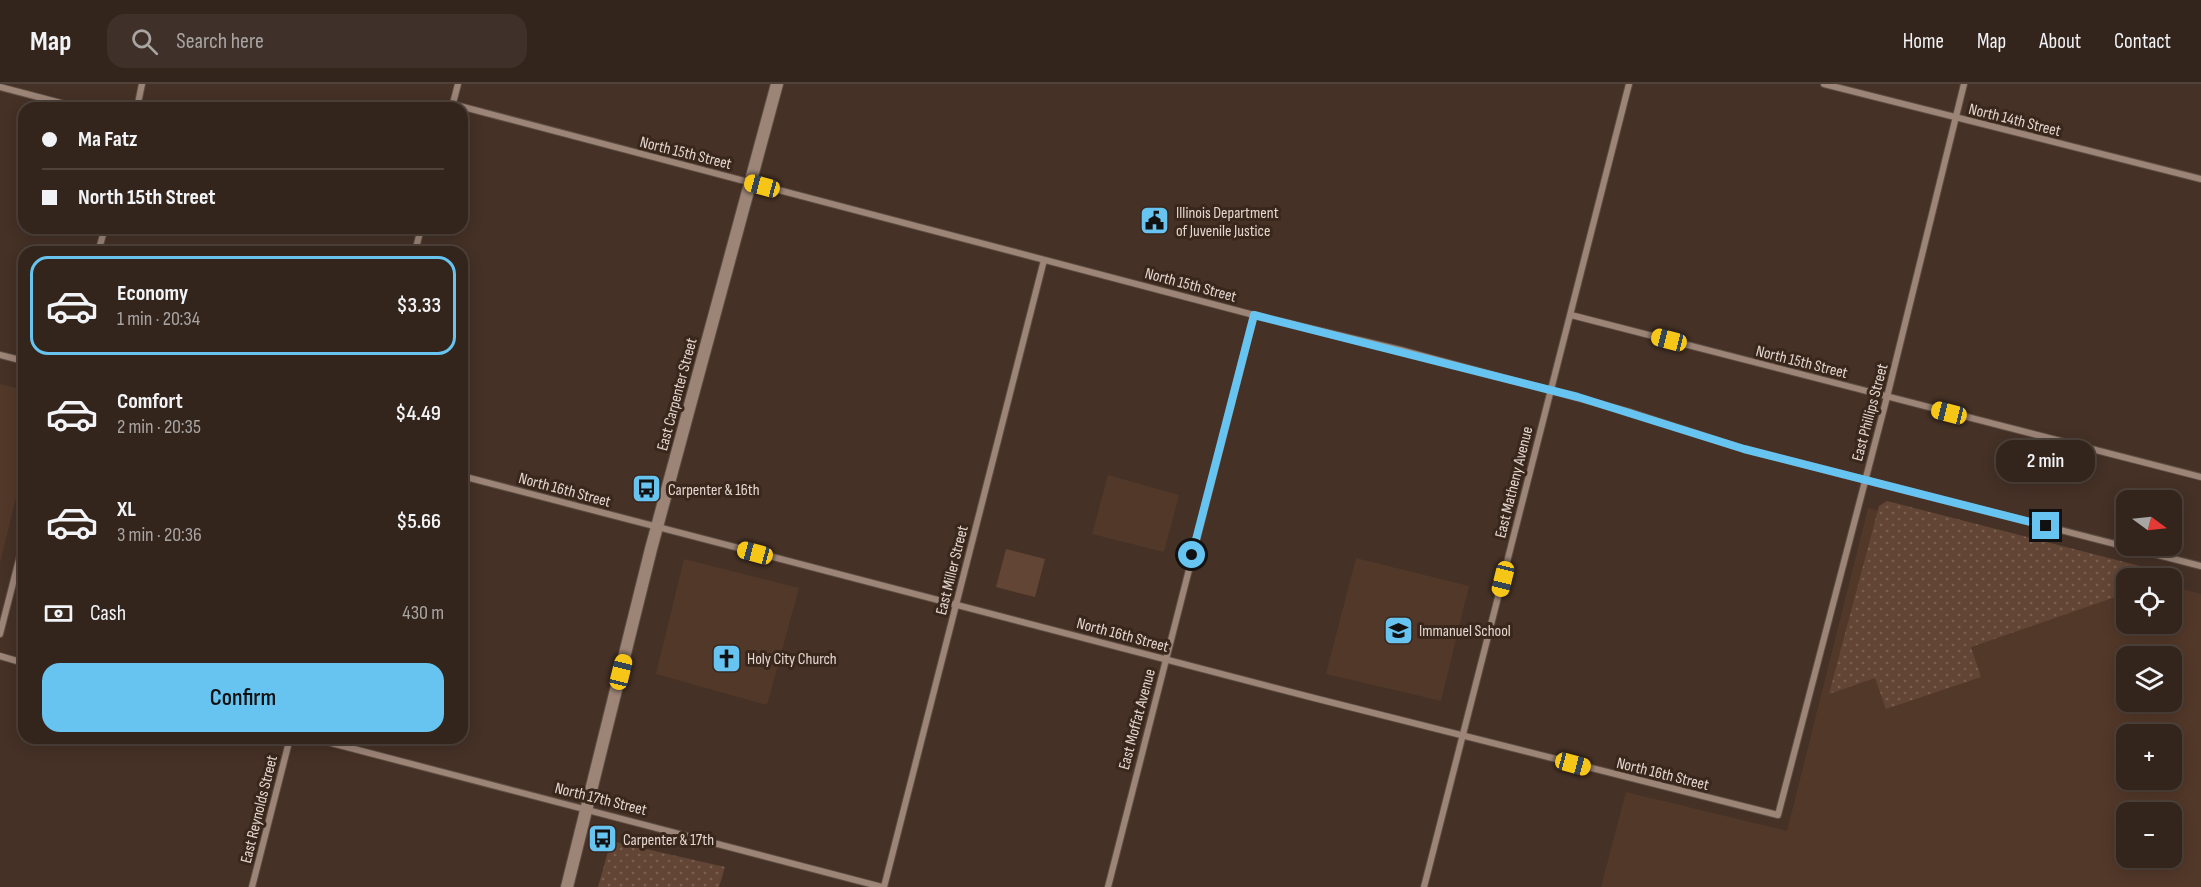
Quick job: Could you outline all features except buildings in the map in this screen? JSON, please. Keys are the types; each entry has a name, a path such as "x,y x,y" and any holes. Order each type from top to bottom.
{"street":[{"path":"138,102 142,84"},
{"path":"453,102 458,84"},
{"name":"East Carpenter Street","path":"567,887 657,526 748,182 777,84"},
{"name":"East Matheny Avenue","path":"1424,887 1629,84"},
{"name":"North 14th Street","path":"1824,84 2201,179"},
{"name":"East Phillips Street","path":"1778,815 1887,397 1964,84"},
{"path":"0,87 57,102"},
{"name":"North 15th Street","path":"468,110 1551,391 1630,412 1726,444 2201,566"},
{"name":"East Miller Street","path":"883,887 1044,260"},
{"name":"East Moffat Avenue","path":"1108,887 1254,315"},
{"name":"North 15th Street","path":"1571,315 2201,477"},
{"path":"0,355 18,360"},
{"name":"North 16th Street","path":"468,478 1462,736 1778,815"},
{"path":"0,633 18,563"},
{"path":"0,656 18,661"},
{"name":"East Reynolds Street","path":"252,887 288,744"},
{"name":"North 17th Street","path":"335,744 883,887"}],"shaded area":[{"path":"0,384 18,388 18,490 0,563"},
{"path":"1108,475 1179,495 1164,552 1092,534"},
{"path":"1887,501 2148,568 2116,568 2116,597 1971,647 1981,677 1886,709 1875,678 1829,694 1879,506"},
{"path":"1868,508 2116,572 2116,634 2182,634 2182,589 2201,594 2201,887 1601,887 1626,792 1787,831"},
{"path":"1006,549 1045,559 1035,597 996,587"},
{"name":"Immanuel School","path":"1356,558 1469,586 1441,701 1326,674"},
{"path":"684,559 799,588 767,705 656,674"},
{"path":"611,841 725,867 719,887 598,887"}],"place":[{"name":"Illinois Department of Juvenile Justice","path":"1155,221"},
{"name":"Carpenter & 16th","path":"647,489"},
{"name":"Immanuel School","path":"1398,630"},
{"name":"Holy City Church","path":"726,658"},
{"name":"Carpenter & 17th","path":"602,839"}],"route":[{"path":"1192,555 1254,315 1401,350 1578,397 1744,449 2046,526"}]}
